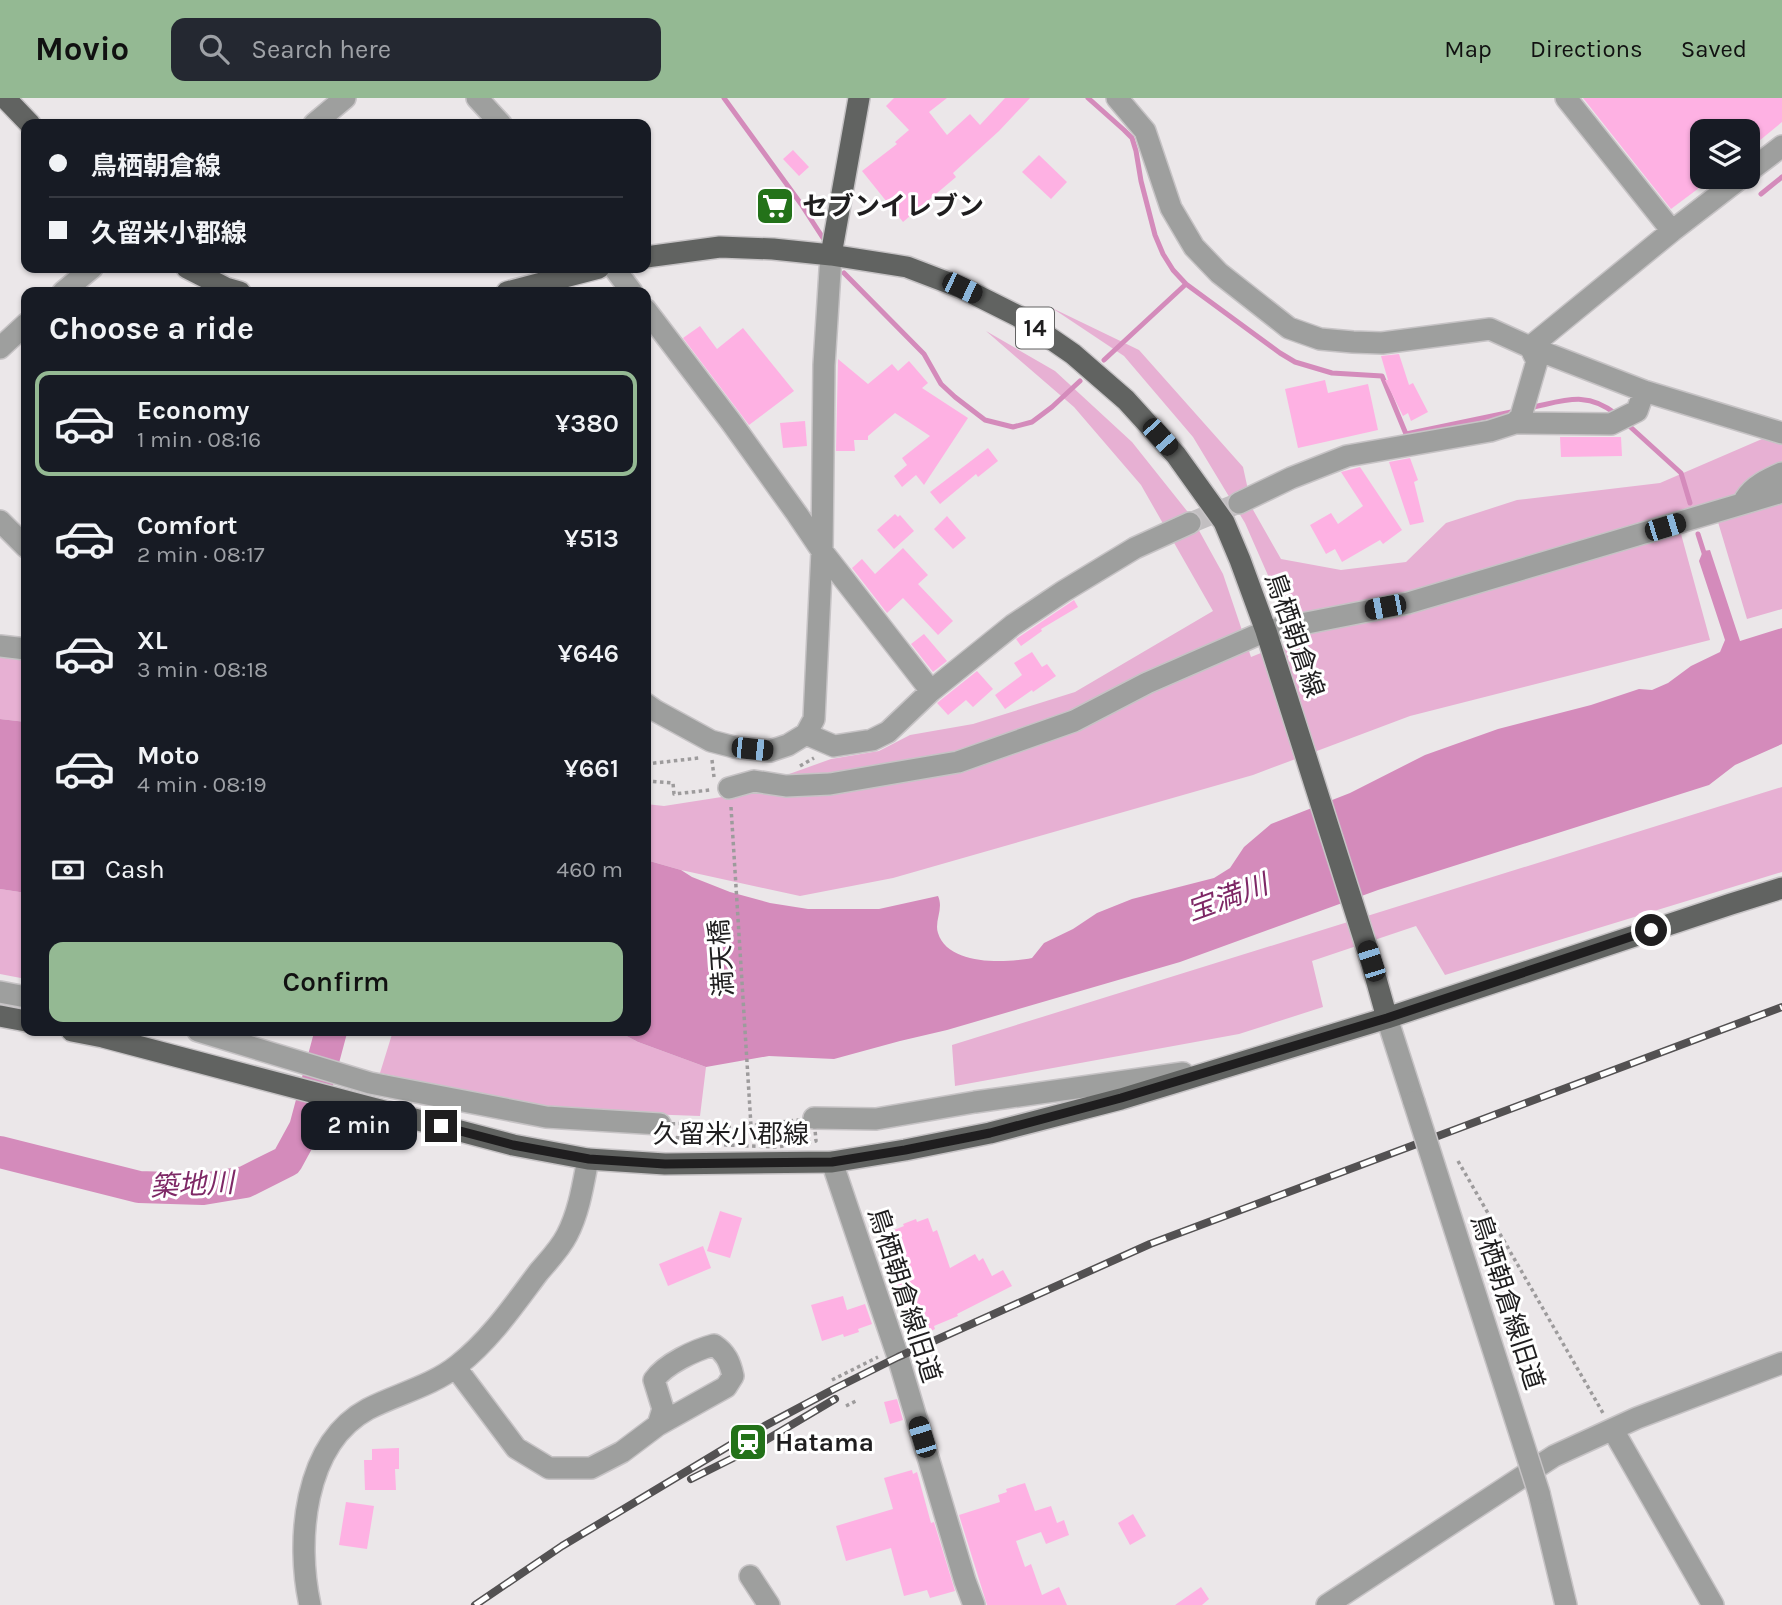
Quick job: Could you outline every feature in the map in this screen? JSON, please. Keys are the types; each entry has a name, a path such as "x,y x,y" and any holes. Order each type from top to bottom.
{"main road":[{"path":"5,98 25,119"},
{"path":"831,255 859,98"},
{"name":"鳥栖朝倉線","path":"651,256 720,247 773,249 907,267 962,288 1018,316 1082,362 1126,400 1176,455 1224,522 1268,638 1387,1018"},
{"path":"197,273 224,287"},
{"path":"526,287 580,273"},
{"path":"1387,1018 1782,888"},
{"path":"0,1016 21,1020"},
{"name":"久留米小郡線","path":"98,1036 513,1145 589,1159 665,1164 832,1162 990,1133 1229,1067 1387,1018"}],"street":[{"path":"320,119 345,98"},
{"path":"477,98 496,119"},
{"path":"1117,98 1145,131 1171,208 1194,247 1219,273 1289,328 1320,339 1382,343 1490,329 1644,391 1782,433"},
{"path":"1566,98 1672,231"},
{"path":"1760,163 1782,146"},
{"path":"1530,347 1726,189"},
{"path":"651,708 711,741 734,747 770,751 788,745 810,727 822,551 824,365 831,255"},
{"path":"69,287 86,273"},
{"path":"651,317 731,422 822,551 931,691"},
{"path":"0,348 21,329"},
{"path":"1515,423 1521,416 1537,361 1530,347"},
{"path":"1239,503 1291,478 1347,456 1490,431 1515,423 1611,424 1637,411 1644,391"},
{"path":"1742,504 1748,493 1782,473"},
{"path":"723,788 754,781 786,786 830,784 958,762 1074,721 1147,683 1268,638 1408,603 1782,492"},
{"path":"0,521 21,542"},
{"path":"810,727 834,746 872,740 888,732 931,691 1013,625 1135,548 1190,523"},
{"path":"0,646 21,648"},
{"path":"0,992 21,996"},
{"name":"鳥栖朝倉線旧道","path":"1387,1018 1539,1493 1566,1605"},
{"path":"214,1036 370,1083 546,1117 660,1124"},
{"path":"814,1118 876,1119 975,1102 1229,1067"},
{"path":"310,1605 305,1583 304,1533 311,1488 324,1455 342,1429 366,1410 456,1368 476,1350 566,1238 577,1211 589,1159"},
{"name":"鳥栖朝倉線旧道","path":"832,1162 895,1349 974,1605"},
{"path":"1327,1605 1554,1456 1637,1418 1782,1363"},
{"path":"456,1368 516,1448 548,1468 591,1468 622,1452 658,1425"},
{"path":"1613,1430 1713,1605"},
{"path":"750,1576 769,1605"}],"path":[{"name":"満天橋","path":"712,756 723,788 751,1126"},
{"path":"651,763 698,758"},
{"path":"651,781 673,783 674,794 723,788"},
{"path":"814,1118 733,1128 709,1123 660,1124 660,1135 726,1145 777,1147 816,1141"},
{"path":"1458,1161 1613,1430"},
{"path":"832,1380 895,1349"},
{"path":"846,1406 858,1400"}],"shaded area":[{"path":"1052,308 1139,350 1243,467 1252,508 1281,559 1341,570 1406,562 1446,523 1517,500 1660,483 1782,428 1782,609 1747,619 1718,522 1681,534 1710,640 1410,716 1253,775 893,878 800,896 651,861 651,805 664,806 728,796 831,759 879,751 910,735 973,724 1075,692 1213,611 1141,485 1074,407 986,331 1055,371 1132,442 1191,516 1223,574 1251,657 1296,639 1245,523 1193,437 1124,356"},
{"path":"0,657 21,659 21,721 0,719"},
{"path":"1782,787 1782,872 1445,975 1416,926 1312,961 1323,1007 1239,1034 955,1086 952,1045"},
{"path":"0,889 21,892 21,978 0,974"},
{"path":"391,1036 627,1036 706,1067 700,1116 562,1111 380,1073"}],"water":[{"name":"宝満川","path":"1710,550 1740,641 1782,628 1782,744 1735,765 1709,785 1378,890 1180,962 947,1030 834,1059 769,1056 706,1067 627,1036 651,1036 651,861 681,870 730,892 770,903 808,909 879,909 938,896 938,933 944,944 953,952 979,960 1032,958 1044,943 1073,929 1097,913 1132,899 1214,878 1230,868 1244,847 1271,824 1350,793 1425,755 1498,729 1591,705 1639,689 1652,690 1720,652 1725,640 1699,561 1703,551"},
{"path":"0,719 21,721 21,892 0,889"}],"building":[{"path":"894,98 947,98 929,112 947,135 970,114 980,125 1005,98 1030,98 953,173 956,177 903,222 862,171 897,144 895,142 909,130 886,106"},
{"path":"1583,98 1782,98 1782,122 1760,140 1760,119 1690,119 1690,189 1698,189 1671,209"},
{"path":"793,150 809,167 799,176 783,159"},
{"path":"1039,155 1067,182 1051,199 1022,172"},
{"path":"700,326 717,349 743,328 794,391 749,425 683,338"},
{"path":"1399,354 1409,385 1413,383 1428,412 1411,421 1408,413 1403,416 1385,380 1388,380 1381,356"},
{"path":"838,359 868,384 892,364 898,371 909,361 928,383 922,388 968,418 924,485 916,475 902,487 894,476 907,465 902,458 930,436 895,413 868,436 868,440 854,440 855,451 836,451"},
{"path":"1325,380 1328,393 1368,384 1378,430 1298,448 1285,389"},
{"path":"805,421 807,446 783,448 780,423"},
{"path":"1560,437 1621,437 1622,456 1561,457"},
{"path":"988,448 998,461 978,477 976,474 940,504 930,492"},
{"path":"1410,458 1418,480 1414,482 1424,522 1410,525 1389,462"},
{"path":"1360,467 1402,530 1383,544 1380,540 1342,562 1335,549 1326,554 1310,525 1331,513 1338,524 1363,506 1341,472"},
{"path":"895,514 898,517 900,515 914,531 894,549 877,530"},
{"path":"947,516 966,538 953,549 934,529"},
{"path":"903,548 928,575 918,584 953,621 938,635 903,598 887,613 852,568 862,559 875,574"},
{"path":"1074,600 1078,607 1041,629 1042,631 1021,646 1016,639"},
{"path":"924,634 947,661 933,672 911,644"},
{"path":"1032,652 1042,667 1047,664 1056,676 1005,709 995,695 1022,675 1014,663"},
{"path":"977,671 993,689 973,707 966,700 948,715 937,703"},
{"path":"720,1211 742,1218 730,1258 707,1251"},
{"path":"928,1218 933,1232 937,1230 950,1268 975,1254 979,1261 983,1258 992,1276 1003,1270 1012,1286 916,1338 905,1313 881,1235 916,1219 917,1222"},
{"path":"703,1246 711,1268 668,1286 659,1264"},
{"path":"843,1296 847,1310 865,1304 872,1324 858,1329 859,1332 822,1341 811,1305"},
{"path":"897,1399 903,1420 890,1424 884,1402"},
{"path":"399,1448 399,1469 395,1469 396,1490 365,1490 364,1460 372,1460 372,1449"},
{"path":"912,1470 913,1474 917,1472 931,1523 934,1522 955,1591 930,1598 927,1590 904,1596 891,1548 846,1561 836,1526 893,1509 884,1478"},
{"path":"1025,1483 1035,1511 1051,1506 1057,1523 1064,1520 1069,1535 1046,1544 1041,1532 1016,1541 1025,1567 1031,1564 1042,1595 1059,1587 1067,1605 987,1605 959,1515 1000,1502 998,1495 1007,1492 1006,1489"},
{"path":"346,1502 374,1506 367,1549 339,1545"},
{"path":"1133,1514 1146,1536 1130,1545 1118,1523"},
{"path":"1201,1587 1209,1599 1202,1605 1175,1605"}],"waterway":[{"path":"724,98 823,238"},
{"path":"1088,98 1132,138 1155,235 1173,270 1186,284 1280,353 1295,362 1332,373 1382,376 1406,434 1516,411"},
{"path":"1761,194 1782,177"},
{"path":"844,273 924,354 941,384 985,420 1013,427 1032,422 1080,381"},
{"path":"1104,360 1186,284"},
{"path":"1529,408 1574,399 1595,402 1616,414"},
{"path":"1626,423 1681,473 1690,503"},
{"path":"1698,534 1705,556"},
{"name":"築地川","path":"0,1152 139,1187 203,1189 245,1182 287,1161 305,1128 330,1036"}],"tunnel":[{"path":"1190,523 1239,503"}],"railway":[{"path":"475,1605 562,1546 742,1438 898,1357 1150,1244 1782,1007"},
{"path":"691,1479 749,1450 835,1399"}],"place":[{"name":"セブンイレブン","path":"775,206"},
{"name":"Hatama","path":"748,1442"}],"route":[{"path":"441,1126 513,1145 589,1159 665,1164 832,1162 990,1133 1121,1098 1387,1018 1651,930"}]}
